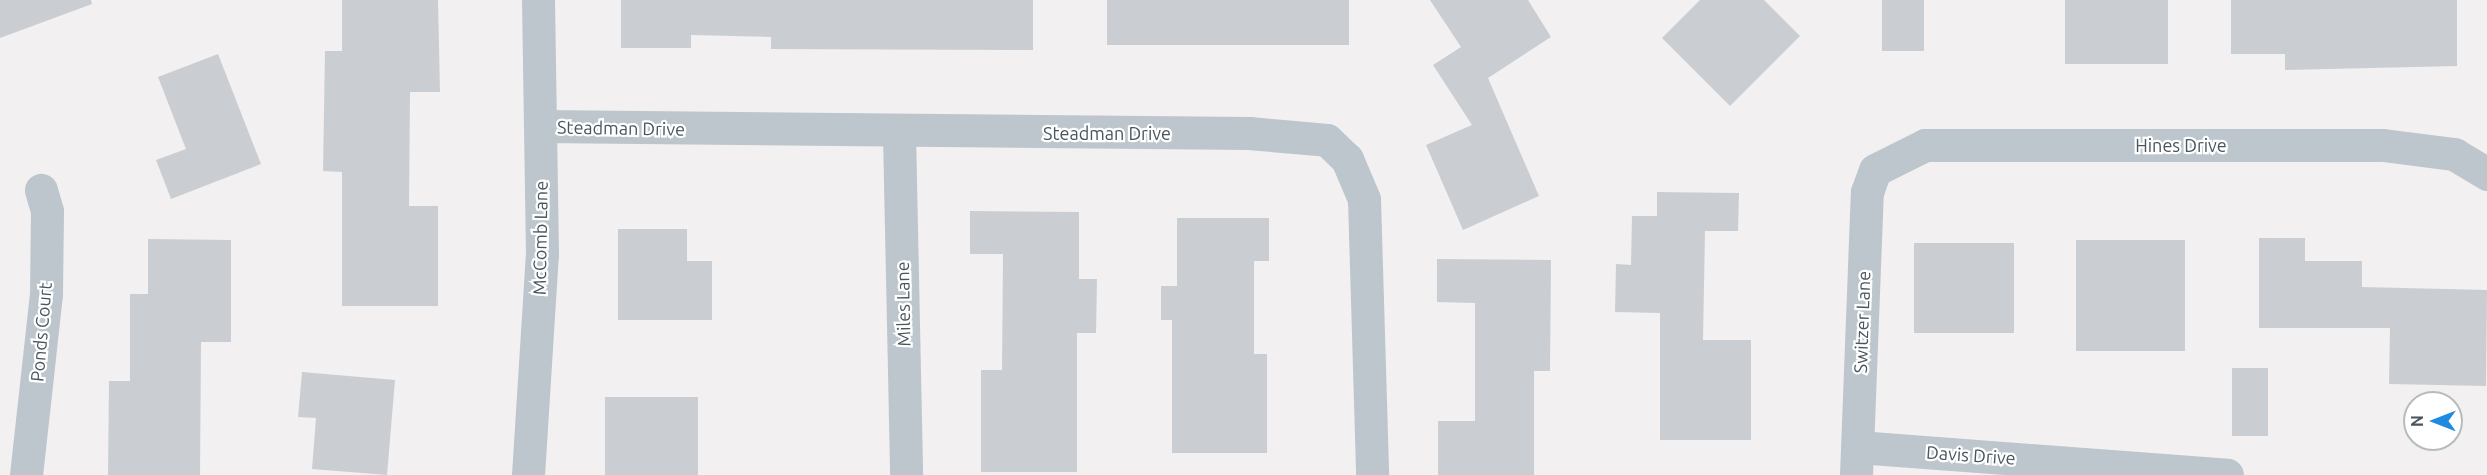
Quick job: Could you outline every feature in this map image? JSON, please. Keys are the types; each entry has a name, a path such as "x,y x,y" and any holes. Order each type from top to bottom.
{"street":[{"name":"McComb Lane","path":"528,475 542,254 538,0"},
{"name":"Steadman Drive","path":"540,126 900,133 1249,133 1327,140 1347,159 1364,198 1372,475"},
{"name":"Miles Lane","path":"900,133 906,475"},
{"name":"Hines Drive","path":"1875,170 1924,146 2383,146 2454,154 2487,174"},
{"name":"Switzer Lane","path":"1857,461 1867,192 1875,170"},
{"name":"Ponds Court","path":"26,475 46,292 47,211 41,190"},
{"name":"Davis Drive","path":"1857,461 2227,475"}],"building":[{"path":"0,0 91,0 92,4 0,38"},
{"path":"342,0 438,0 440,92 410,92 409,206 438,206 438,306 342,306 342,172 323,171 325,51 342,51"},
{"path":"621,0 1033,0 1033,50 771,49 771,37 691,35 691,48 621,48"},
{"path":"1107,0 1349,0 1349,45 1107,45"},
{"path":"1430,0 1528,0 1551,37 1488,78 1539,196 1463,230 1426,145 1472,125 1433,65 1461,47"},
{"path":"1700,0 1764,0 1800,36 1730,106 1662,38"},
{"path":"1882,0 1924,0 1924,51 1882,51"},
{"path":"2065,0 2168,0 2168,64 2065,64"},
{"path":"2231,0 2457,0 2457,66 2285,70 2285,54 2231,54"},
{"path":"218,54 261,164 171,199 156,160 186,149 158,77"},
{"path":"1657,192 1739,193 1738,231 1705,231 1703,340 1751,340 1751,440 1660,440 1660,313 1615,312 1616,264 1631,265 1632,216 1657,216"},
{"path":"970,211 1079,212 1079,279 1097,279 1096,333 1077,333 1077,472 981,472 981,370 1002,370 1003,254 970,254"},
{"path":"1177,218 1269,218 1269,261 1254,261 1254,354 1267,354 1267,453 1172,453 1172,320 1161,320 1161,286 1177,286"},
{"path":"618,229 687,229 687,261 712,261 712,320 618,320"},
{"path":"2259,238 2305,238 2305,261 2362,261 2362,287 2487,290 2486,386 2389,384 2390,328 2259,328"},
{"path":"148,239 231,240 231,342 201,342 200,475 108,475 109,381 130,381 130,294 148,294"},
{"path":"2076,240 2185,240 2185,351 2076,351"},
{"path":"1914,243 2014,243 2014,333 1914,333"},
{"path":"1437,259 1551,260 1550,371 1534,371 1534,475 1438,475 1438,421 1475,421 1475,303 1437,302"},
{"path":"2232,368 2268,368 2268,436 2232,436"},
{"path":"302,372 395,380 387,475 312,469 316,418 298,417"},
{"path":"605,397 698,397 698,475 605,475"}]}
